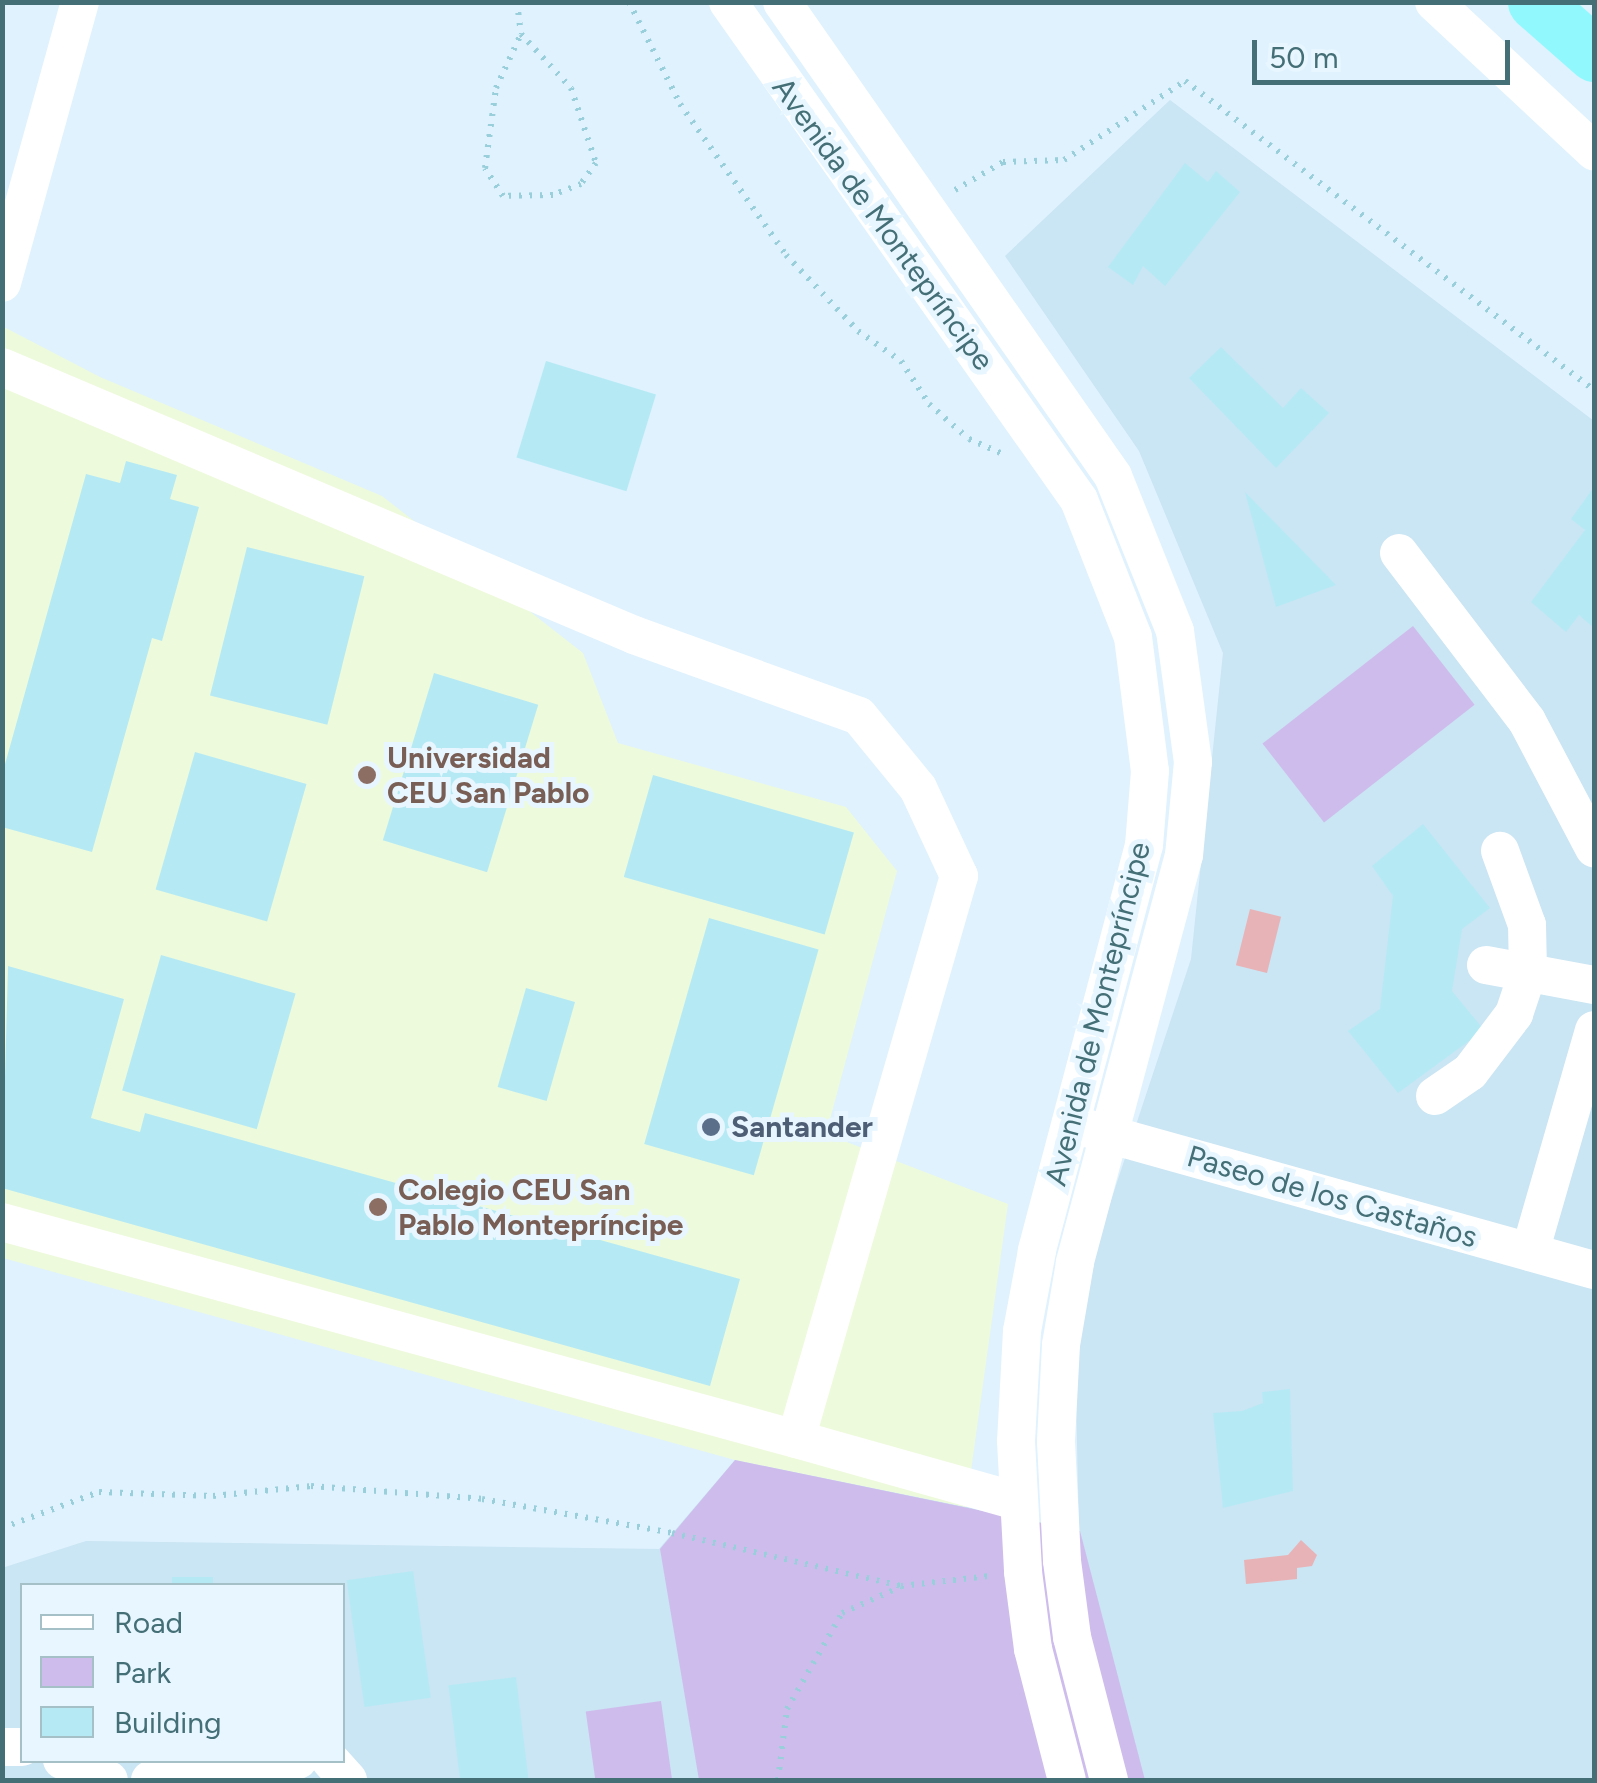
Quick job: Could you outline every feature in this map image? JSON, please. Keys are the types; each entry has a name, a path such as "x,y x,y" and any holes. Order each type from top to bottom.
{"highway":[{"path":"1535,2 1594,54"}],"street":[{"path":"2,282 80,2"},
{"name":"Avenida de Montepríncipe","path":"728,2 1079,500 1128,620 1150,771 1144,845 1122,945 1070,1123 1022,1332 1017,1501 1023,1572 1033,1649 1067,1780"},
{"name":"Avenida de Montepríncipe","path":"782,2 1113,476 1174,631 1194,762 1184,855 1075,1263 1061,1344 1056,1442 1072,1637 1109,1780"},
{"path":"1434,2 1594,151"},
{"path":"2,368 634,635 860,716 918,788 959,876 796,1438"},
{"path":"1399,553 1527,720 1594,848"},
{"path":"1436,1096 1470,1072 1514,1014 1528,972 1527,925 1500,851"},
{"path":"1486,965 1594,985"},
{"path":"1530,1252 1594,1030"},
{"name":"Paseo de los Castaños","path":"1070,1123 1594,1270"},
{"path":"2,1222 1017,1501"},
{"path":"150,1780 176,1765 195,1763 249,1772 286,1763"}],"path":[{"path":"517,2 522,34 571,88 596,163 581,184 553,196 503,196 484,168 496,88 522,34"},
{"path":"629,2 680,104 786,256 858,331 901,361 929,404 969,440 993,455 1045,450"},
{"path":"922,207 1003,162 1064,160 1186,82 1594,390"},
{"path":"2,1528 100,1492 213,1496 311,1486 482,1499 672,1533 901,1586"},
{"path":"778,1780 787,1710 842,1614 901,1586 1023,1572"}],"shaded area":[{"path":"1170,100 1594,421 1594,1780 3,1780 2,1568 86,1541 659,1549 735,1460 1079,1530 1074,1312 1191,959 1223,653 1139,451 1005,256"},
{"path":"2,326 100,377 382,496 583,653 618,743 846,807 897,871 826,1134 1008,1204 966,1507 735,1460 3,1258"},
{"path":"1250,909 1281,917 1267,973 1236,965"},
{"path":"1301,1540 1317,1555 1312,1566 1297,1568 1297,1579 1246,1584 1244,1560 1288,1555"}],"green space":[{"path":"1413,626 1475,705 1324,822 1262,744"},
{"path":"735,1460 1080,1531 1145,1780 699,1780 660,1549"},
{"path":"661,1701 672,1780 595,1780 586,1712"}],"building":[{"path":"1185,163 1208,182 1216,171 1240,192 1165,286 1143,266 1133,285 1108,267"},
{"path":"1221,347 1283,408 1301,388 1329,413 1276,468 1189,378"},
{"path":"546,361 656,395 626,491 516,458"},
{"path":"126,461 177,475 170,499 199,507 162,641 152,638 92,852 2,827 2,775 86,474 120,483"},
{"path":"1594,487 1594,628 1579,615 1566,632 1531,602 1585,530 1571,519"},
{"path":"1245,492 1336,585 1276,607"},
{"path":"247,547 364,576 327,725 210,695"},
{"path":"434,673 538,705 487,872 383,840"},
{"path":"195,752 307,784 267,921 156,889"},
{"path":"653,775 854,833 825,935 624,877"},
{"path":"1423,824 1490,908 1462,929 1452,991 1484,1030 1398,1093 1348,1031 1380,1009 1393,896 1372,866"},
{"path":"709,918 819,949 754,1175 644,1144"},
{"path":"161,955 296,994 257,1129 122,1091"},
{"path":"8,966 124,999 91,1118 140,1132 145,1113 740,1279 710,1386 2,1188"},
{"path":"526,988 575,1002 547,1101 498,1087"},
{"path":"1290,1389 1293,1491 1223,1508 1213,1413 1242,1411 1263,1403 1262,1392"},
{"path":"413,1571 431,1698 364,1707 347,1580"},
{"path":"172,1577 213,1577 213,1583 172,1583"},
{"path":"516,1677 529,1780 460,1780 449,1685"}],"place":[{"name":"Universidad CEU San Pablo","path":"367,775"},
{"name":"Santander","path":"711,1127"},
{"name":"Colegio CEU San Pablo Montepríncipe","path":"378,1207"}]}
